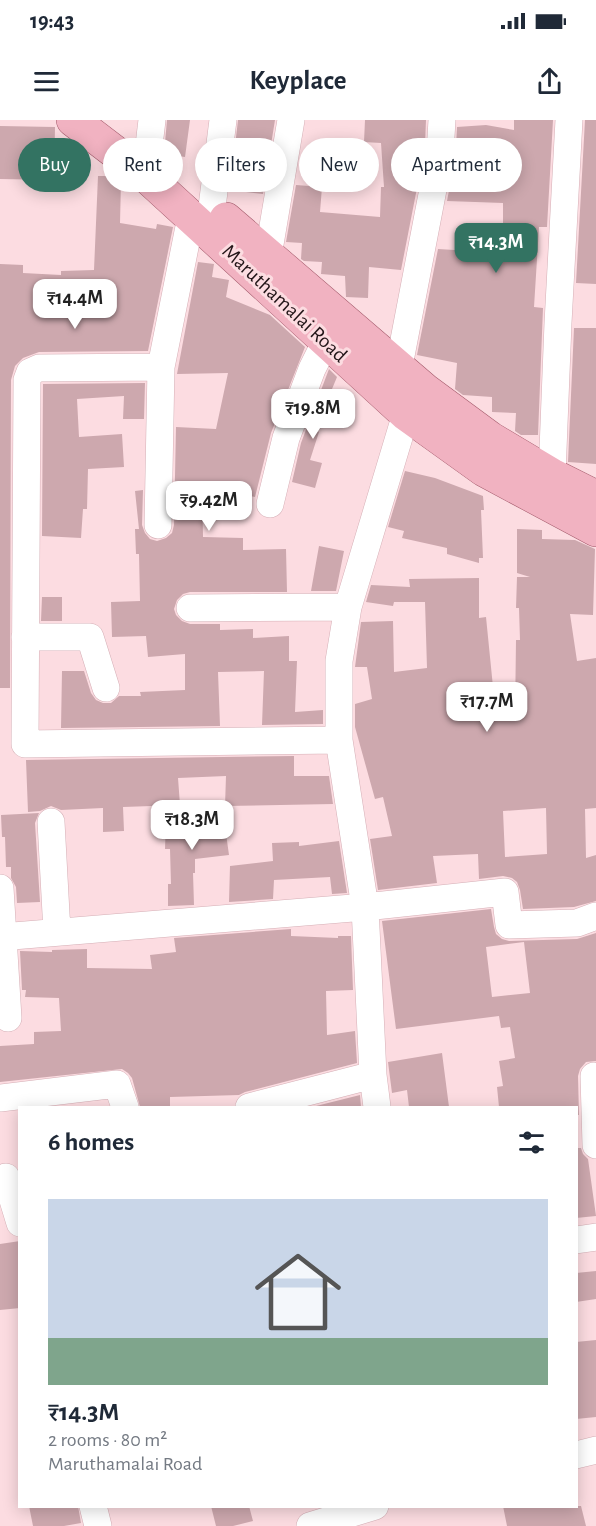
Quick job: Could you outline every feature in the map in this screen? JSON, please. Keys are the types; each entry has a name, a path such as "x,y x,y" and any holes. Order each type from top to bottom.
{"main road":[{"name":"Maruthamalai Road","path":"73,120 145,176 268,256 399,366 416,402 484,470 596,530"},
{"name":"Maruthamalai Road","path":"107,120 129,138"},
{"name":"Maruthamalai Road","path":"183,192 326,341 416,402 490,438 552,475 596,497"}],"street":[{"path":"150,138 152,120"},
{"path":"158,525 161,367 202,212 223,120"},
{"path":"268,256 291,120"},
{"path":"399,366 440,153 442,120"},
{"path":"552,475 569,120"},
{"path":"270,504 286,438 312,369 326,341"},
{"path":"161,367 39,368 30,372 27,389 25,744 339,740"},
{"path":"377,1106 372,1075 365,907 339,740 339,661 348,607 416,402"},
{"path":"190,608 348,607"},
{"path":"25,637 90,637 106,688"},
{"path":"51,822 57,932"},
{"path":"0,888 8,1018"},
{"path":"2,937 365,907 505,892 509,925 577,923 596,916"},
{"path":"253,1106 372,1075"},
{"path":"594,1076 596,1145"},
{"path":"0,1098 117,1084 124,1106"},
{"path":"9,1176 18,1214"},
{"path":"578,1240 596,1237"},
{"path":"578,1454 596,1450"},
{"path":"94,1508 98,1526"},
{"path":"310,1526 338,1521 370,1508"}],"building":[{"path":"167,120 190,120 185,157 183,157 183,138 165,138"},
{"path":"238,120 275,120 272,138 236,138"},
{"path":"365,120 426,120 425,138 391,138 391,192 416,192 401,270 369,267 368,298 346,297 345,276 321,274 322,262 301,259 302,243 286,242 296,185 299,185 299,192 322,192 320,212 380,217 381,187 384,187 381,143 379,143 379,138 364,138"},
{"path":"514,120 553,120 547,227 539,227 534,307 543,308 538,435 521,435 515,431 516,413 492,412 492,397 463,395 455,389 457,363 417,355 438,249 503,253 503,203 447,201 449,192 522,192 522,138 456,138 457,127 486,125 514,130"},
{"path":"585,120 596,120 596,284 576,283"},
{"path":"0,126 55,127 55,138 18,138 18,179 0,179"},
{"path":"98,176 103,176 103,192 121,192 120,223 156,229 157,224 173,227 148,351 39,352 23,358 15,366 11,380 10,688 0,688 0,264 23,265 23,273 61,275 61,271 94,270"},
{"path":"198,262 214,264 212,277 229,280 226,297 270,315 305,347 271,433 255,497 231,492 229,501 202,495 203,537 243,538 243,550 286,549 287,592 190,592 183,594 177,600 174,609 182,621 190,624 220,624 220,630 253,629 253,638 289,636 289,661 297,661 295,712 323,710 323,724 262,725 264,671 218,672 220,726 61,728 62,671 84,671 91,693 96,700 103,703 111,703 119,696 141,696 140,692 185,690 185,654 148,657 146,636 112,637 111,602 140,601 139,554 136,554 135,529 139,529 135,491 143,490 142,525 145,533 150,539 157,541 166,538 172,533 174,525 176,427 216,429 228,373 177,374"},
{"path":"574,328 596,328 596,464 568,462"},
{"path":"329,369 337,377 315,430 319,432 310,460 322,463 315,488 292,482 301,443"},
{"path":"145,383 144,419 123,419 124,396 77,399 79,437 122,434 124,467 88,469 87,509 83,509 81,538 42,536 43,384"},
{"path":"405,471 435,478 483,496 484,510 481,510 483,558 479,558 479,563 447,554 447,548 402,538 404,531 388,527"},
{"path":"517,529 542,530 542,539 575,540 595,549 593,615 570,614 577,661 596,658 596,808 585,809 586,858 596,855 596,901 574,907 523,909 520,890 517,882 512,878 503,876 479,879 478,854 433,856 437,883 378,890 370,839 392,836 383,797 375,799 355,727 355,704 372,699 367,667 355,667 361,622 393,621 394,672 427,668 425,602 394,602 393,606 366,602 371,585 410,587 409,579 479,578 479,618 486,617 496,717 515,716 516,640 520,640 519,608 516,608 517,577 530,577 517,573","holes":["546,808 547,854 505,857 503,811"]},
{"path":"319,546 344,551 336,591 311,591"},
{"path":"42,597 62,597 62,621 41,621"},
{"path":"294,756 294,776 329,776 333,804 225,806 226,776 178,778 180,805 123,807 124,831 103,832 103,808 61,810 51,806 40,811 28,812 26,760"},
{"path":"223,812 229,855 195,859 194,905 168,906 168,884 171,884 170,849 165,849 166,819"},
{"path":"39,813 35,823 40,902 17,903 16,887 11,878 11,867 6,867 5,837 2,837 1,815"},
{"path":"339,841 347,893 332,894 330,877 274,880 273,899 229,902 230,866 273,861 272,843 299,842 299,846"},
{"path":"491,909 496,934 509,941 577,939 596,933 596,1061 586,1062 580,1069 578,1076 579,1115 578,1106 499,1106 497,1087 503,1086 499,1061 515,1058 510,1027 501,1028 499,1016 396,1029 382,921","holes":["524,942 530,993 492,997 486,947"]},
{"path":"291,929 291,936 338,938 338,936 351,936 353,990 326,991 327,1035 355,1031 357,1063 239,1095 170,1097 170,1106 140,1106 132,1078 122,1069 0,1082 0,1046 34,1044 34,1032 61,1031 59,998 25,997 26,990 22,990 20,951 52,952 52,950 87,949 87,968 152,969 150,955 176,952 174,938"},
{"path":"442,1053 449,1106 409,1106 407,1090 392,1093 388,1062"},
{"path":"360,1095 361,1106 316,1106"},
{"path":"578,1148 581,1148 588,1159 596,1216 578,1218"},
{"path":"18,1241 18,1308 0,1310 0,1244"},
{"path":"596,1271 596,1299 578,1302 578,1273"},
{"path":"596,1340 596,1417 578,1419 578,1342"},
{"path":"581,1506 586,1526 507,1526 503,1508 578,1508"},
{"path":"29,1508 78,1508 81,1523 64,1526 33,1526"},
{"path":"212,1508 250,1508 253,1521 233,1526 216,1526"}]}
